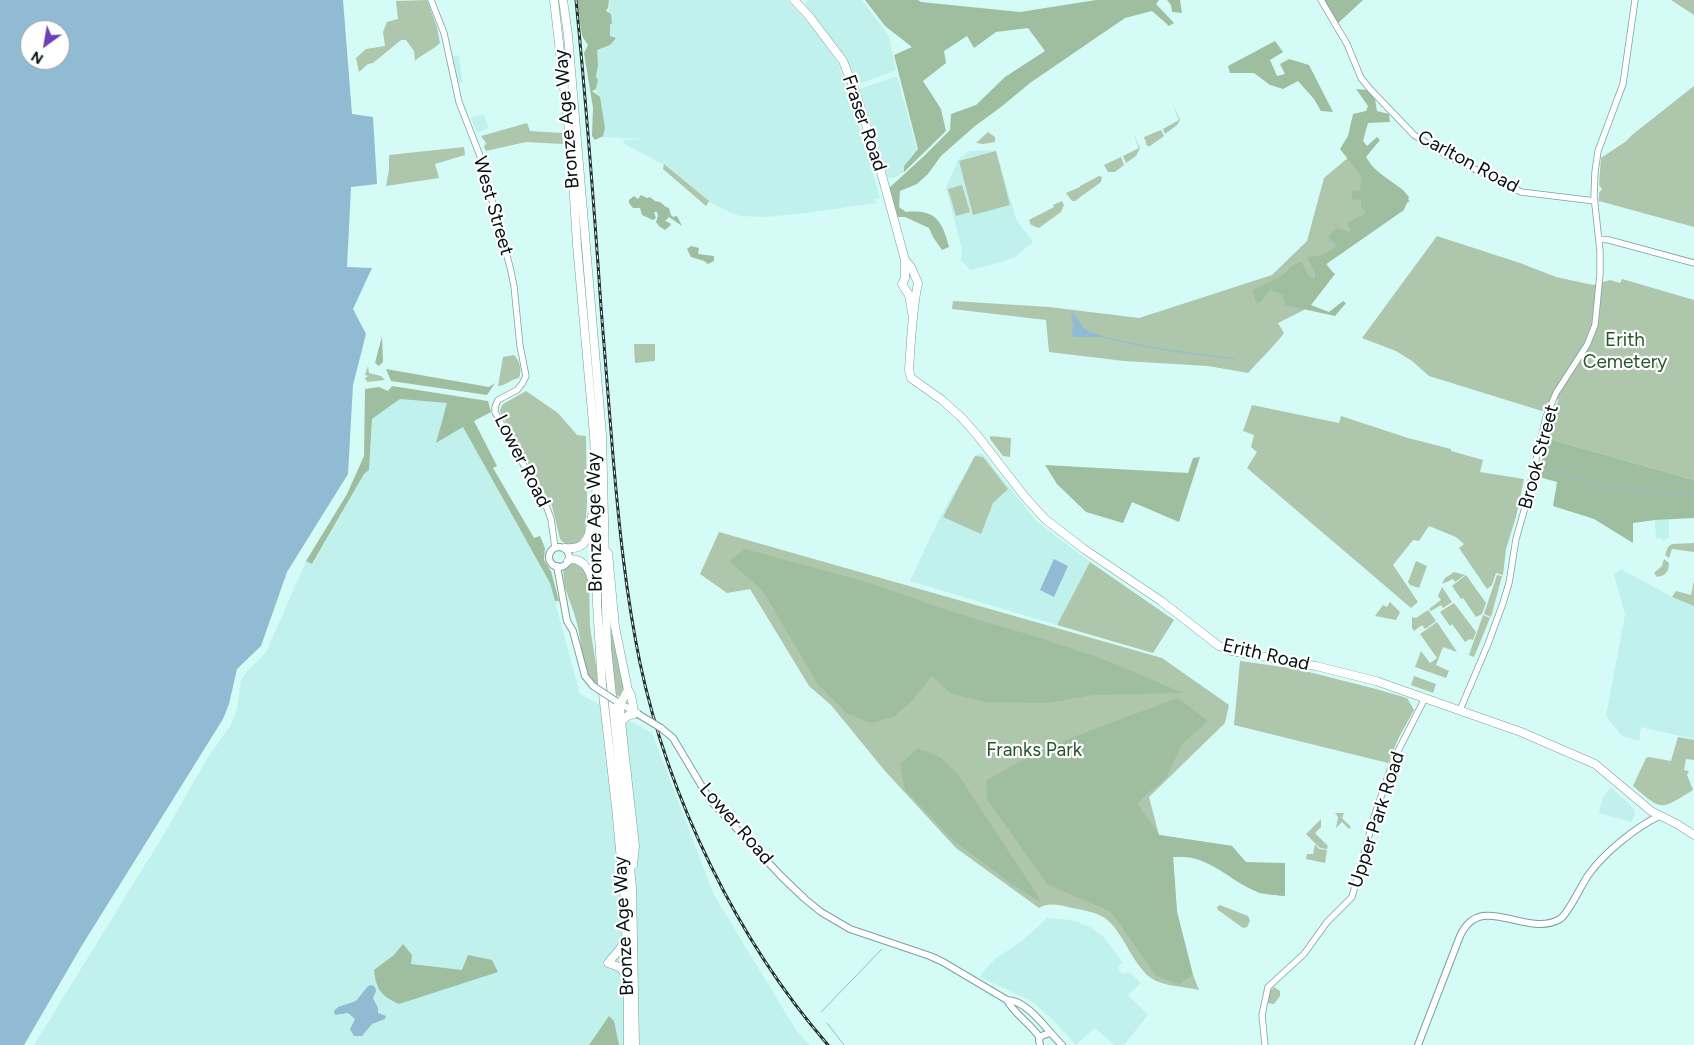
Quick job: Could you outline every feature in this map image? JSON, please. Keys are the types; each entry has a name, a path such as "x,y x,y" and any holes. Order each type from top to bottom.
{"main road":[{"name":"Bronze Age Way","path":"554,0 573,135"},
{"name":"Bronze Age Way","path":"564,0 568,35 574,148 602,435 603,534 609,675 632,887 635,1045"},
{"name":"Fraser Road","path":"794,0 810,16 842,61 869,132 905,260 905,278 902,284 909,295 913,315"},
{"name":"Bronze Age Way","path":"574,148 577,244 594,435 597,604 602,684 616,807 626,936 628,1045"},
{"name":"Fraser Road","path":"905,260 911,267 918,283 913,315 910,378"},
{"path":"905,278 914,276"},
{"path":"906,291 916,289"},
{"name":"Erith Road","path":"910,378 942,400 962,418 1045,519 1084,549 1161,601 1219,646 1242,653 1342,672 1425,698 1521,732 1595,764 1647,808 1694,835"},
{"path":"564,548 577,548 587,540 591,530 595,493"},
{"path":"603,534 610,562 619,648 628,690 636,713 621,720"},
{"name":"Bronze Age Way","path":"554,548 564,548 569,554 568,561 563,566 557,566 550,561 549,556 554,548"},
{"path":"568,561 571,559 580,560 591,573 597,604"},
{"name":"Lower Road","path":"557,566 567,621 573,631 585,676 592,686 661,728 673,738 710,800 775,870 805,899 821,912 850,929 930,956 1007,1000 1014,1000 1034,1015 1053,1034 1059,1043"},
{"path":"628,690 618,702 634,846 632,887"},
{"path":"1418,1045 1460,936 1471,920 1476,917 1491,915 1538,925 1559,920 1566,913 1584,882 1602,858 1647,822 1659,816"},
{"path":"626,936 620,949 608,963 618,967 628,976"},
{"name":"Lower Road","path":"1007,1000 1010,1006 1031,1026 1039,1043"},
{"name":"Lower Road","path":"1039,1043 1043,1034 1050,1033"}],"street":[{"name":"West Street","path":"431,0 444,33 459,102 483,169 514,286 520,346 526,376 516,390 496,403"},
{"name":"Carlton Road","path":"1321,0 1347,44 1361,78 1414,135 1446,155 1521,192 1595,201"},
{"name":"Brook Street","path":"1460,710 1503,603 1516,539 1546,417 1556,393 1587,345 1595,325 1600,274 1594,178 1598,151 1624,84 1636,0"},
{"path":"1599,239 1694,263"},
{"name":"Lower Road","path":"496,403 495,412 547,508 551,519 554,548"},
{"name":"Upper Park Road","path":"1265,1045 1262,1015 1268,987 1304,954 1327,922 1352,897 1375,814 1394,759 1425,698"}],"shaded area":[{"path":"0,0 343,0 352,114 373,117 377,184 351,187 347,267 372,268 353,309 366,334 353,385 348,474 287,572 261,646 237,669 229,704 223,719 81,947 24,1045 0,1045"},
{"path":"610,0 787,0 815,30 839,65 880,198 875,199 876,203 806,213 766,217 740,216 710,202 668,167 623,143 624,140 645,139 597,137 596,49 608,16"},
{"path":"808,0 862,0 889,36 896,70 857,85 831,41 805,3"},
{"path":"459,55 463,83 455,84 450,57"},
{"path":"897,76 917,149 904,166 904,172 894,178 888,178 860,89"},
{"path":"483,114 489,128 477,133 471,118"},
{"path":"996,150 1016,219 1033,242 1015,257 970,270 961,260 962,250 946,188 958,160 969,151"},
{"path":"1073,313 1085,329 1104,337 1075,337 1072,335 1071,314"},
{"path":"400,399 448,403 436,443 463,427 550,583 580,694 652,733 714,895 796,1030 810,1045 34,1045 164,834 207,759 230,726 237,709 241,680 268,648 306,561 313,564 364,474 369,470 372,419"},
{"path":"976,454 983,454 1036,521 1090,562 1057,625 910,581 941,515"},
{"path":"1669,519 1669,537 1663,541 1660,538 1656,539 1655,520"},
{"path":"1054,559 1068,566 1054,597 1040,590"},
{"path":"1621,569 1672,597 1694,606 1694,739 1641,727 1639,741 1622,736 1606,716 1625,615 1614,575"},
{"path":"1611,787 1634,809 1635,815 1631,822 1599,813 1603,797"},
{"path":"1047,918 1071,920 1090,927 1103,936 1123,963 1118,966 1120,972 1125,974 1129,972 1141,983 1128,995 1148,1015 1124,1045 1115,1045 1095,1028 1076,1045 1052,1019 1031,1001 980,977 996,958 1021,942"},
{"path":"372,985 376,991 373,998 378,1008 378,1013 386,1016 385,1019 372,1024 362,1036 354,1036 350,1029 355,1019 348,1013 335,1015 334,1011 338,1007 356,1001 368,986"}],"green space":[{"path":"427,0 437,27 440,43 415,61 414,51 406,40 401,40 359,72 356,58 366,49 385,46 383,32 387,22 398,19 396,1"},
{"path":"577,0 609,0 606,11 611,14 610,36 616,38 610,45 597,50 598,65 596,77 598,80 596,89 592,91 600,97 605,128 603,136 595,140 592,136 593,108 584,53 588,45 582,36"},
{"path":"865,0 918,0 921,2 1020,12 1096,0 1159,0 1156,4 1174,23 1169,26 1152,11 1125,18 1030,83 975,126 941,156 928,174 917,184 900,191 899,207 906,212 924,212 936,218 940,223 949,247 942,250 929,228 905,217 897,217 888,189 950,130 951,114 976,105 1005,77 1045,51 1028,28 996,32 974,48 967,36 944,51 946,63 923,81 941,109 946,131 904,172 904,166 918,149 894,55 912,47 885,26"},
{"path":"1167,0 1180,0 1182,13 1172,12 1171,5"},
{"path":"1324,0 1363,0 1335,26"},
{"path":"1671,0 1694,0 1694,15"},
{"path":"1275,41 1283,52 1270,60 1277,76 1285,74 1280,64 1289,59 1309,65 1333,112 1321,111 1314,99 1298,81 1283,89 1270,85 1254,73 1230,73 1228,66"},
{"path":"1694,86 1694,227 1599,201 1599,193 1602,189 1599,185 1601,158 1625,142"},
{"path":"1356,89 1368,90 1375,99 1377,111 1389,114 1390,122 1368,123 1363,141 1367,146 1377,137 1380,140 1366,157 1374,169 1403,190 1409,197 1404,210 1325,265 1335,274 1311,305 1329,312 1343,301 1346,303 1335,316 1285,305 1283,295 1270,290 1261,301 1256,303 1253,290 1283,275 1301,261 1309,277 1315,279 1315,273 1307,257 1322,255 1337,246 1328,237 1333,231 1338,228 1350,232 1347,223 1366,213 1361,207 1361,200 1352,199 1352,191 1360,190 1362,177 1340,149 1348,136 1353,114 1366,111 1368,106"},
{"path":"1173,105 1180,120 1177,125 1165,134 1163,129 1179,120"},
{"path":"527,123 530,131 562,133 563,144 526,142 486,151 484,147 486,143 481,136"},
{"path":"1161,130 1164,136 1150,146 1147,146 1144,137"},
{"path":"988,132 995,137 995,142 976,143"},
{"path":"1133,133 1140,148 1136,156 1126,163 1123,156 1139,148"},
{"path":"464,147 465,155 435,164 439,178 386,186 389,155"},
{"path":"996,151 1010,205 973,215 959,161"},
{"path":"1356,151 1410,201 1326,263 1333,273 1304,310 1278,323 1284,333 1248,373 1208,366 1124,361 1049,352 1046,320 952,309 953,301 1049,307 1139,318 1272,275 1307,241 1324,178"},
{"path":"1121,157 1124,165 1115,172 1108,172 1104,165"},
{"path":"664,164 709,201 706,206 663,169"},
{"path":"1099,176 1102,177 1101,182 1075,201 1072,201 1066,193 1080,187"},
{"path":"962,185 970,212 956,216 948,189"},
{"path":"641,195 647,198 650,197 669,208 671,215 673,217 677,216 682,226 669,217 665,221 671,225 665,230 656,222 657,212 654,212 656,218 653,220 642,215 640,208 633,208 629,203 629,200 634,196 638,199"},
{"path":"1062,201 1064,205 1061,212 1039,228 1031,225 1029,220"},
{"name":"Erith Cemetery","path":"1437,236 1520,263 1556,277 1593,285 1610,280 1620,283 1622,279 1694,300 1694,480 1546,438 1551,417 1559,399 1542,411 1429,376 1412,361 1396,351 1362,338"},
{"path":"691,246 699,248 698,254 714,256 714,261 708,264 691,257 687,249"},
{"path":"382,336 383,362 379,366 375,363"},
{"path":"634,344 655,344 655,361 635,363"},
{"path":"514,355 520,366 519,378 498,386 503,357"},
{"path":"368,366 369,373 381,376 385,380 367,382 364,379 368,376 365,375"},
{"path":"386,369 489,387 495,383 487,395 391,381"},
{"path":"392,386 488,401 491,412 474,421 497,466 493,468 534,538 540,536 545,548 544,560 551,571 559,601 555,601 550,583 463,427 436,443 447,403 400,399 372,419 369,470 364,474 312,564 306,561 347,494 364,456 365,389 379,387 388,391"},
{"path":"526,391 558,413 577,435 586,436 587,502 585,534 577,544 565,544 560,539 552,506 501,414 500,410 503,404"},
{"path":"1252,405 1339,423 1341,416 1483,460 1480,472 1524,479 1516,517 1506,549 1503,575 1496,573 1492,585 1487,589 1459,548 1464,544 1456,537 1429,526 1419,541 1413,540 1393,565 1418,602 1411,608 1247,468 1257,452 1251,447 1254,435 1243,431"},
{"path":"990,436 1011,438 1010,457 1003,456 990,439"},
{"path":"1546,438 1694,480 1694,518 1633,523 1633,543 1594,519 1553,506 1557,482 1539,477"},
{"path":"975,456 983,457 1008,489 993,503 981,534 943,517"},
{"path":"1200,457 1179,522 1132,502 1123,523 1086,512 1057,484 1045,465 1188,473 1193,458"},
{"name":"Franks Park","path":"719,532 1162,658 1229,705 1225,723 1149,797 1159,835 1232,846 1243,867 1285,896 1259,893 1203,860 1188,856 1173,857 1177,912 1193,975 1199,990 1168,985 1151,978 1138,965 1117,931 1105,918 1059,905 1047,905 1039,908 956,848 885,771 831,705 809,686 750,589 727,593 700,574"},
{"path":"1694,543 1694,552 1672,549 1669,558 1665,555 1668,547 1672,544"},
{"path":"745,549 870,583 952,612 1030,635 1108,661 1183,693 1094,695 1048,703 986,702 950,693 932,676 911,702 893,717 871,723 846,713 817,683 763,591 729,561"},
{"path":"1664,559 1669,563 1668,570 1664,575 1657,577 1654,573 1662,566"},
{"path":"1416,561 1427,566 1419,588 1410,585 1408,582"},
{"path":"572,562 584,569 589,579 590,627 599,684 595,684 586,670 578,628 565,588 564,567"},
{"path":"1090,562 1174,620 1153,653 1057,625"},
{"path":"1454,572 1465,575 1455,582 1453,579 1442,584 1445,578"},
{"path":"1466,575 1486,603 1482,614 1476,617 1452,586"},
{"path":"1497,575 1502,576 1491,617 1484,614"},
{"path":"1694,581 1694,606 1672,597 1676,591 1691,595"},
{"path":"607,585 612,631 624,686 620,697 615,694 612,676"},
{"path":"1442,587 1452,602 1443,608 1441,605 1431,611 1429,609 1441,600 1438,596"},
{"path":"1390,602 1400,612 1396,620 1375,616 1383,605 1387,607"},
{"path":"1454,603 1476,632 1473,640 1470,639 1465,642 1452,624 1450,626 1440,612"},
{"path":"1428,610 1436,621 1425,629 1422,625 1414,631 1412,628 1412,617 1416,618"},
{"path":"1483,615 1490,618 1474,657 1469,655"},
{"path":"1437,622 1457,652 1443,647 1436,665 1449,671 1446,678 1415,667 1421,651 1430,663 1437,658 1420,634"},
{"path":"1240,661 1297,669 1376,689 1407,698 1414,710 1399,737 1388,763 1234,725"},
{"path":"1414,676 1436,684 1433,693 1411,685"},
{"path":"1178,698 1208,721 1182,744 1166,778 1137,803 1159,835 1232,846 1246,862 1285,863 1285,896 1258,892 1198,860 1186,857 1173,857 1177,912 1193,975 1179,984 1156,976 1111,912 1047,884 987,799 986,781 1056,745"},
{"path":"1678,737 1694,740 1694,760 1686,759 1684,770 1689,771 1687,775 1693,790 1667,804 1656,804 1633,786 1646,758 1671,761"},
{"path":"918,748 940,757 957,773 1038,896 1040,902 1012,884 954,841 905,790 900,764"},
{"path":"1335,813 1344,813 1342,818 1351,827 1349,829 1342,822 1336,828 1338,817"},
{"path":"1321,819 1321,827 1315,833 1328,846 1327,849 1320,848 1306,834"},
{"path":"1315,844 1319,849 1327,850 1325,863 1306,859 1307,854 1313,854"},
{"path":"1220,905 1248,916 1250,921 1247,927 1243,928 1218,910 1217,907"},
{"path":"403,944 412,955 411,964 462,970 468,955 492,960 498,972 399,1004 380,991 374,970 394,955"},
{"path":"1274,987 1280,991 1280,996 1274,1004 1266,1003 1270,991"},
{"path":"609,1016 614,1021 619,1045 589,1045"}],"waterway":[{"path":"1104,337 1152,348 1234,359"},
{"path":"1550,471 1604,486 1694,496"},
{"path":"821,1012 882,949"},
{"path":"827,1023 844,1045"}],"railway":[{"path":"576,0 618,508 627,586 640,663 669,765 688,816 711,866 736,914 764,960 795,1004 828,1045"}]}
